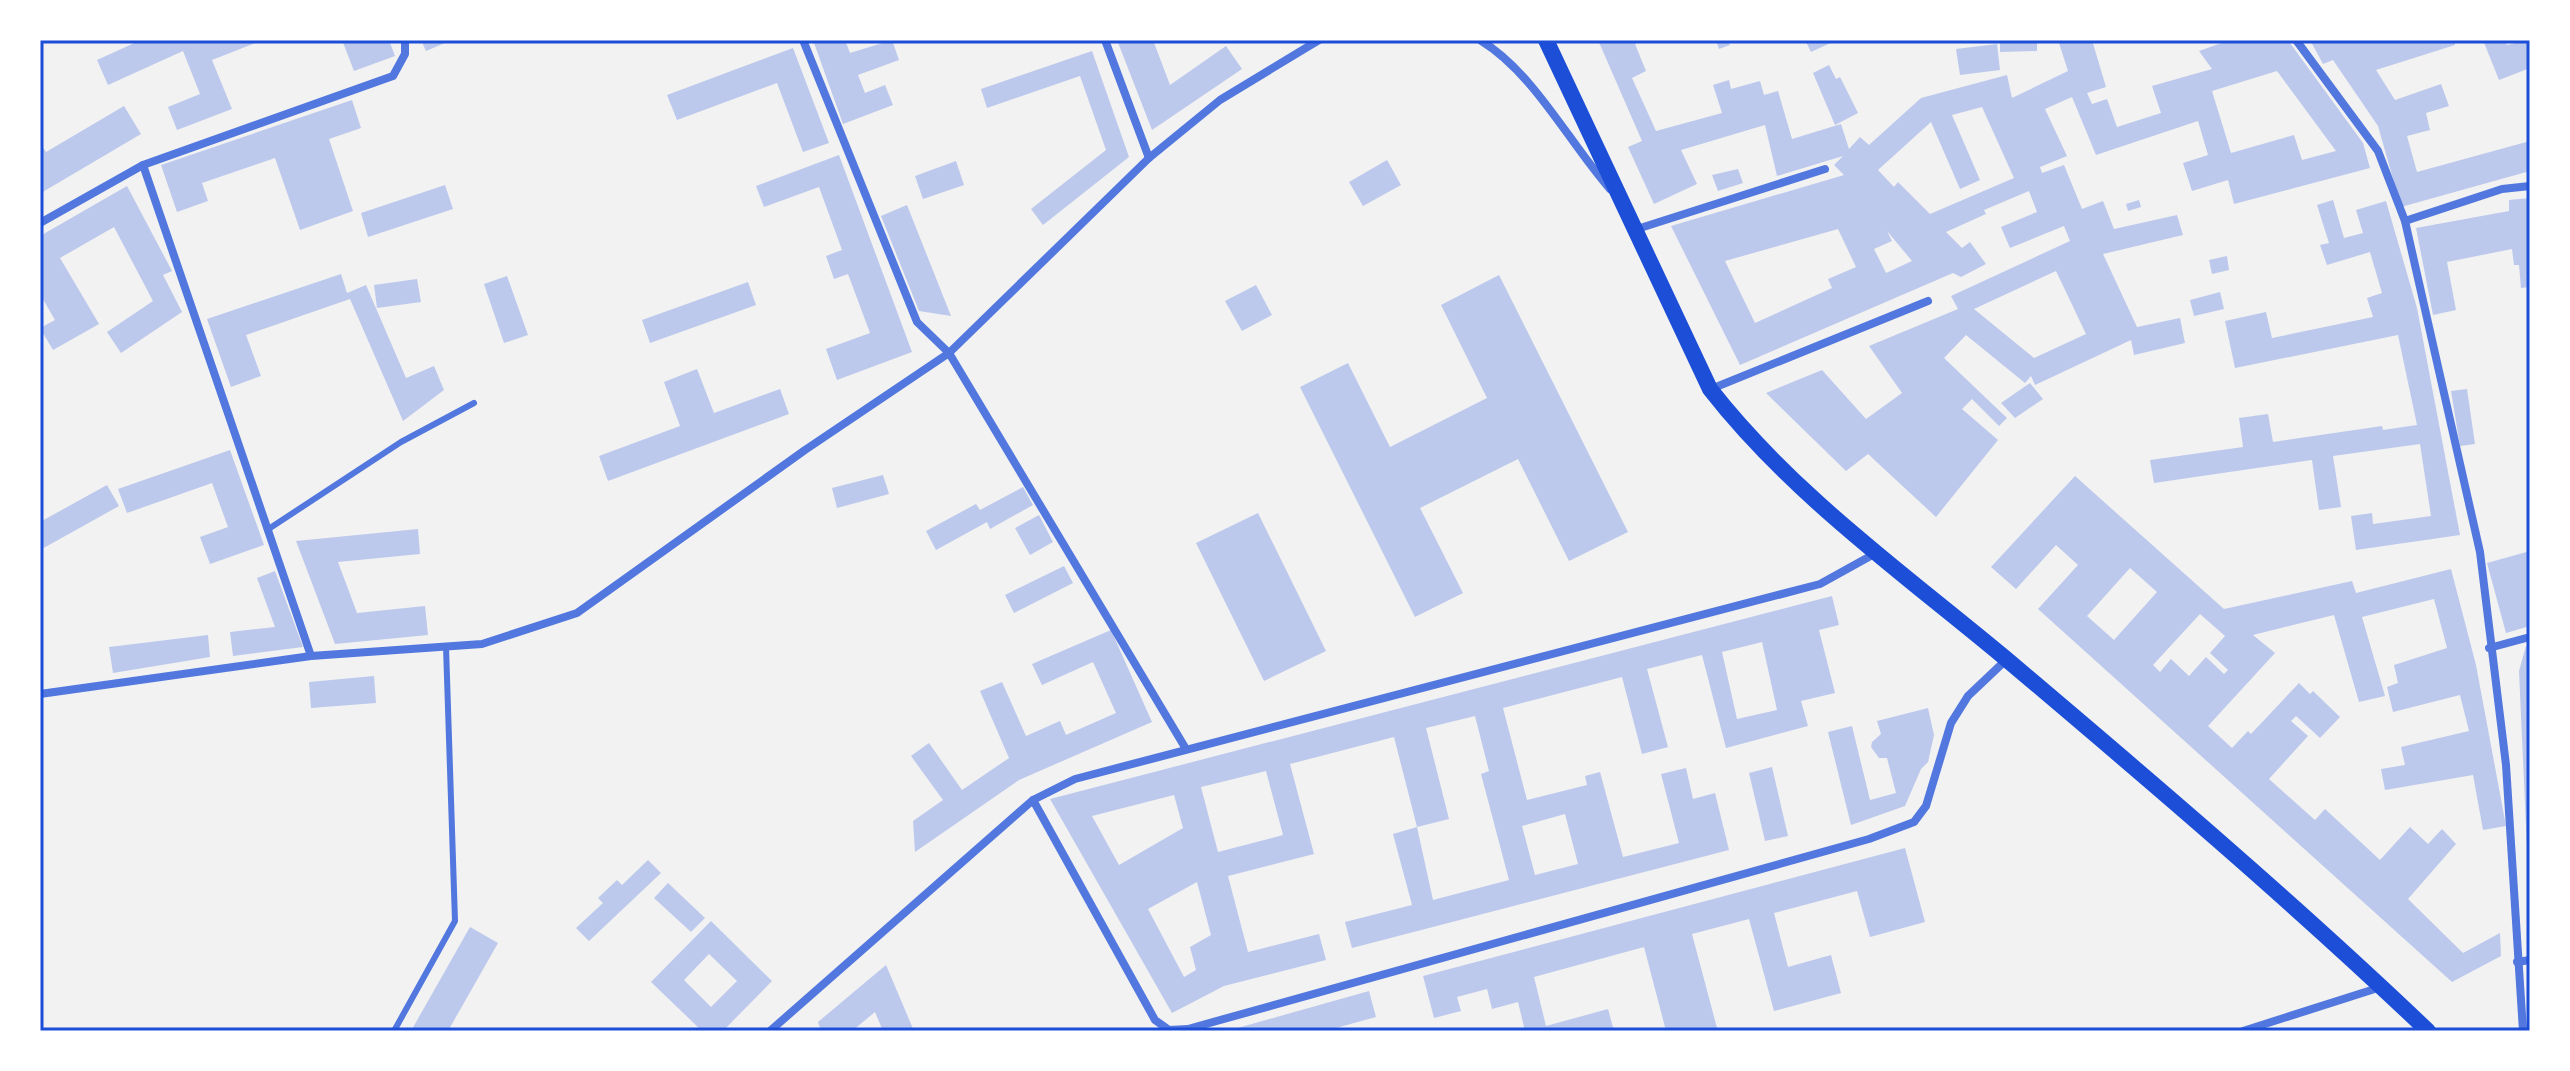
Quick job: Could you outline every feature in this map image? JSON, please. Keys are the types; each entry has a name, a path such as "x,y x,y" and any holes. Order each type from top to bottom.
{"main road":[{"path":"1551,42 1619,200 1710,389 1740,428 1784,472 2006,660 2382,987 2428,1031"}],"street":[{"path":"40,223 143,165 393,76 405,54 405,40"},
{"path":"803,40 917,322 949,353 1186,749"},
{"path":"1105,40 1149,158"},
{"path":"40,694 311,656 482,644 577,613 805,450 949,353 1149,158 1220,100 1319,40"},
{"path":"1480,40 1499,52 1532,89 1578,152 1619,200"},
{"path":"2296,40 2378,151 2405,221 2480,552 2489,648 2508,780 2523,1031"},
{"path":"143,165 311,656"},
{"path":"1633,230 1825,169"},
{"path":"2405,221 2502,189 2530,186"},
{"path":"1710,389 1928,301"},
{"path":"770,1031 1033,800 1075,779 1820,584 1877,552"},
{"path":"2489,648 2530,637"},
{"path":"1033,800 1155,1020 1169,1030 1188,1029 1869,839 1914,822 1926,806 1951,723 1968,696 2006,660"},
{"path":"2517,962 2530,960"},
{"path":"2243,1031 2382,987"}],"lane":[{"path":"267,530 401,442 474,403"},
{"path":"394,1031 455,921 446,647"}],"building":[{"path":"141,40 263,40 212,60 232,109 177,130 168,107 200,94 183,51 108,85 97,60"},
{"path":"342,40 389,40 395,56 354,71"},
{"path":"421,40 452,40 426,51"},
{"path":"813,40 845,40 850,53 892,40 899,60 858,75 865,93 885,85 893,105 843,124"},
{"path":"1117,40 1153,40 1170,85 1226,46 1242,69 1152,130"},
{"path":"1598,40 1642,40 1635,44 1646,71 1632,78 1656,131 1722,113 1713,85 1729,80 1731,89 1760,81 1764,95 1778,91 1792,139 1841,124 1849,149 1860,137 1869,145 1921,98 2007,75 2012,98 2068,71 2058,40 2092,40 2106,87 2087,93 2092,104 2107,99 2117,127 2161,113 2152,86 2212,69 2199,51 2230,40 2284,40 2290,43 2363,143 2370,168 2234,204 2228,180 2192,191 2183,163 2208,155 2198,121 2096,155 2072,97 2045,109 2067,156 2040,167 2042,173 2064,165 2082,209 2103,201 2114,229 2177,215 2183,235 2103,254 2137,327 2180,318 2185,343 2134,355 2131,340 2035,385 2031,376 2025,383 1966,335 1944,358 2007,418 1999,426 1972,399 1962,409 1998,440 1936,517 1868,454 1846,471 1766,393 1822,370 1866,419 1902,393 1869,346 1958,309 1951,296 2070,241 2064,226 2010,248 2001,227 2037,212 2029,191 1984,210 1986,214 1946,232 1962,248 1970,242 1986,264 1961,277 1953,273 1740,365 1671,226 1844,175 1834,165 1843,156 1777,176 1765,125 1681,150 1697,184 1654,204 1628,147 1642,141","holes":["2277,71 2336,151 2302,160 2294,135 2231,153 2212,91","1982,107 2014,178 1930,214 1898,182 1894,187 1878,170 1931,122 1960,189 1980,180 1952,115","1838,229 1856,267 1828,279 1832,288 1755,323 1725,261","1887,231 1912,261 1886,273 1874,249 1892,241","2056,271 2086,334 2034,358 1974,309"]},
{"path":"1716,40 1728,40 1730,45 1719,49"},
{"path":"1805,40 1837,40 1811,52"},
{"path":"2000,40 2037,40 2037,51 2000,52"},
{"path":"2310,40 2373,40 2374,43 2454,40 2455,45 2376,70 2395,100 2441,84 2449,106 2426,113 2430,130 2407,136 2417,172 2530,141 2530,171 2401,207 2378,126 2333,60 2323,64"},
{"path":"2483,40 2505,40 2507,45 2530,40 2530,68 2499,80"},
{"path":"1997,44 2000,70 1960,75 1956,49"},
{"path":"793,48 829,143 803,152 777,83 677,120 667,95"},
{"path":"1092,51 1129,157 1043,225 1031,209 1106,150 1080,76 987,108 981,89"},
{"path":"1829,65 1836,79 1840,77 1858,113 1835,125 1813,73"},
{"path":"352,100 361,128 329,139 353,211 300,230 275,158 202,183 208,201 177,212 161,165"},
{"path":"124,106 141,134 41,193 40,143 46,152"},
{"path":"839,155 912,352 837,380 826,349 870,333 848,274 834,279 826,256 842,250 819,187 764,207 756,186"},
{"path":"1387,160 1401,185 1363,206 1349,182"},
{"path":"956,161 964,185 923,199 915,176"},
{"path":"1738,169 1743,183 1718,191 1712,175"},
{"path":"445,185 453,209 368,237 361,213"},
{"path":"127,186 172,271 163,275 182,312 121,353 107,332 153,301 114,227 60,258 99,324 53,350 40,328 55,320 40,294 40,236"},
{"path":"2530,198 2530,217 2527,217 2530,287 2521,288 2519,265 2514,265 2512,249 2447,262 2456,310 2433,315 2416,228 2509,211 2509,200"},
{"path":"2139,200 2141,207 2128,211 2126,204"},
{"path":"2333,200 2344,238 2363,233 2356,210 2386,201 2417,308 2460,535 2356,550 2351,516 2372,513 2373,524 2431,516 2420,444 2333,456 2341,507 2319,510 2312,460 2154,483 2150,460 2243,447 2239,418 2268,414 2273,442 2382,426 2383,430 2417,425 2398,335 2235,368 2225,321 2266,312 2272,338 2373,317 2367,298 2382,293 2370,252 2327,265 2320,245 2329,243 2317,205"},
{"path":"907,205 951,316 919,311 881,216"},
{"path":"2227,256 2229,270 2212,274 2209,260"},
{"path":"341,274 347,293 366,285 406,378 434,366 444,390 403,421 350,299 246,335 261,376 231,387 207,319"},
{"path":"1499,275 1628,532 1569,561 1518,459 1420,508 1463,593 1415,617 1300,387 1348,363 1390,447 1487,398 1441,305"},
{"path":"507,276 528,335 504,343 484,284"},
{"path":"417,279 421,302 377,308 374,285"},
{"path":"748,282 756,305 650,343 642,320"},
{"path":"1256,285 1272,315 1242,331 1225,301"},
{"path":"2220,292 2224,309 2194,316 2190,300"},
{"path":"697,369 714,413 780,389 789,414 608,481 599,456 680,426 664,382"},
{"path":"2030,383 2043,399 2015,418 2001,403"},
{"path":"2467,389 2475,444 2460,446 2451,391"},
{"path":"230,450 264,545 210,564 200,537 228,527 212,483 127,513 118,489"},
{"path":"883,475 889,494 837,508 832,488"},
{"path":"2075,476 2224,609 2352,581 2356,593 2451,569 2476,665 2506,826 2483,830 2473,775 2385,790 2381,769 2405,765 2401,747 2469,731 2460,695 2393,712 2387,687 2398,683 2394,665 2447,648 2434,599 2362,617 2385,696 2359,702 2334,615 2253,635 2275,653 2208,726 2232,748 2248,731 2251,734 2299,683 2310,694 2313,691 2340,717 2320,738 2296,716 2291,721 2308,736 2269,779 2315,820 2325,809 2380,860 2410,827 2428,844 2442,829 2456,844 2408,899 2463,953 2500,933 2501,956 2452,982 2038,609 2078,565 2056,545 2016,589 1991,567","holes":["2130,568 2157,592 2114,640 2087,616","2200,614 2225,636 2210,653 2228,670 2224,674 2206,657 2189,676 2171,659 2160,672 2153,665"]},
{"path":"107,485 119,506 40,550 40,522"},
{"path":"1023,487 1033,505 990,529 987,522 936,550 926,531 976,504 980,510"},
{"path":"1258,513 1326,651 1264,681 1196,543"},
{"path":"1039,515 1053,542 1030,555 1015,528"},
{"path":"418,529 420,554 338,562 357,613 425,606 428,635 335,644 296,541"},
{"path":"2530,551 2530,626 2506,633 2487,563"},
{"path":"1064,566 1073,583 1014,613 1005,595"},
{"path":"275,571 303,647 233,656 230,632 275,627 257,578"},
{"path":"1832,596 1839,625 1819,630 1835,693 1801,701 1808,726 1726,748 1702,655 1647,669 1668,747 1642,754 1622,677 1503,708 1527,800 1587,785 1585,776 1600,772 1623,857 1679,843 1661,774 1686,768 1693,799 1715,793 1729,850 1352,948 1345,922 1412,905 1393,834 1417,827 1394,737 1290,764 1314,854 1228,876 1248,952 1319,934 1326,960 1224,986 1172,1013 1050,799","holes":["1762,642 1777,710 1737,719 1722,652","1475,716 1489,771 1481,774 1509,880 1433,900 1417,827 1449,819 1426,728","1266,771 1283,835 1218,852 1201,787","1174,795 1183,828 1119,865 1092,816","1565,814 1578,864 1535,875 1522,826","1197,882 1211,935 1190,947 1196,970 1184,977 1148,909"]},
{"path":"1111,630 1152,722 1019,780 915,852 913,821 943,800 911,756 929,743 962,790 1009,758 980,691 1002,682 1026,736 1060,721 1066,735 1116,713 1093,662 1042,685 1032,664"},
{"path":"208,635 210,657 113,673 109,647"},
{"path":"2530,645 2528,871 2519,671 2526,646"},
{"path":"374,676 376,703 311,708 309,682"},
{"path":"1928,708 1934,735 1928,762 1921,769 1905,806 1851,825 1828,732 1852,726 1870,800 1896,793 1887,758 1879,758 1871,747 1881,734 1877,721"},
{"path":"1772,767 1788,836 1765,841 1749,773"},
{"path":"1905,848 1925,922 1870,937 1857,891 1774,913 1788,967 1831,955 1841,993 1774,1011 1749,919 1692,934 1717,1028 1666,1031 1644,947 1534,977 1546,1026 1608,1009 1614,1031 1525,1031 1518,1002 1492,1009 1487,989 1457,997 1461,1011 1434,1018 1423,976"},
{"path":"648,860 661,873 589,941 576,928 603,903 598,898 617,880 622,885"},
{"path":"668,883 705,918 691,932 654,898"},
{"path":"711,921 772,981 723,1031 702,1031 651,982","holes":["709,954 737,981 711,1007 684,980"]},
{"path":"470,927 498,943 448,1031 411,1031"},
{"path":"886,965 914,1031 883,1031 875,1012 852,1031 821,1031 818,1022"},
{"path":"1369,991 1376,1017 1325,1031 1227,1031"}]}
